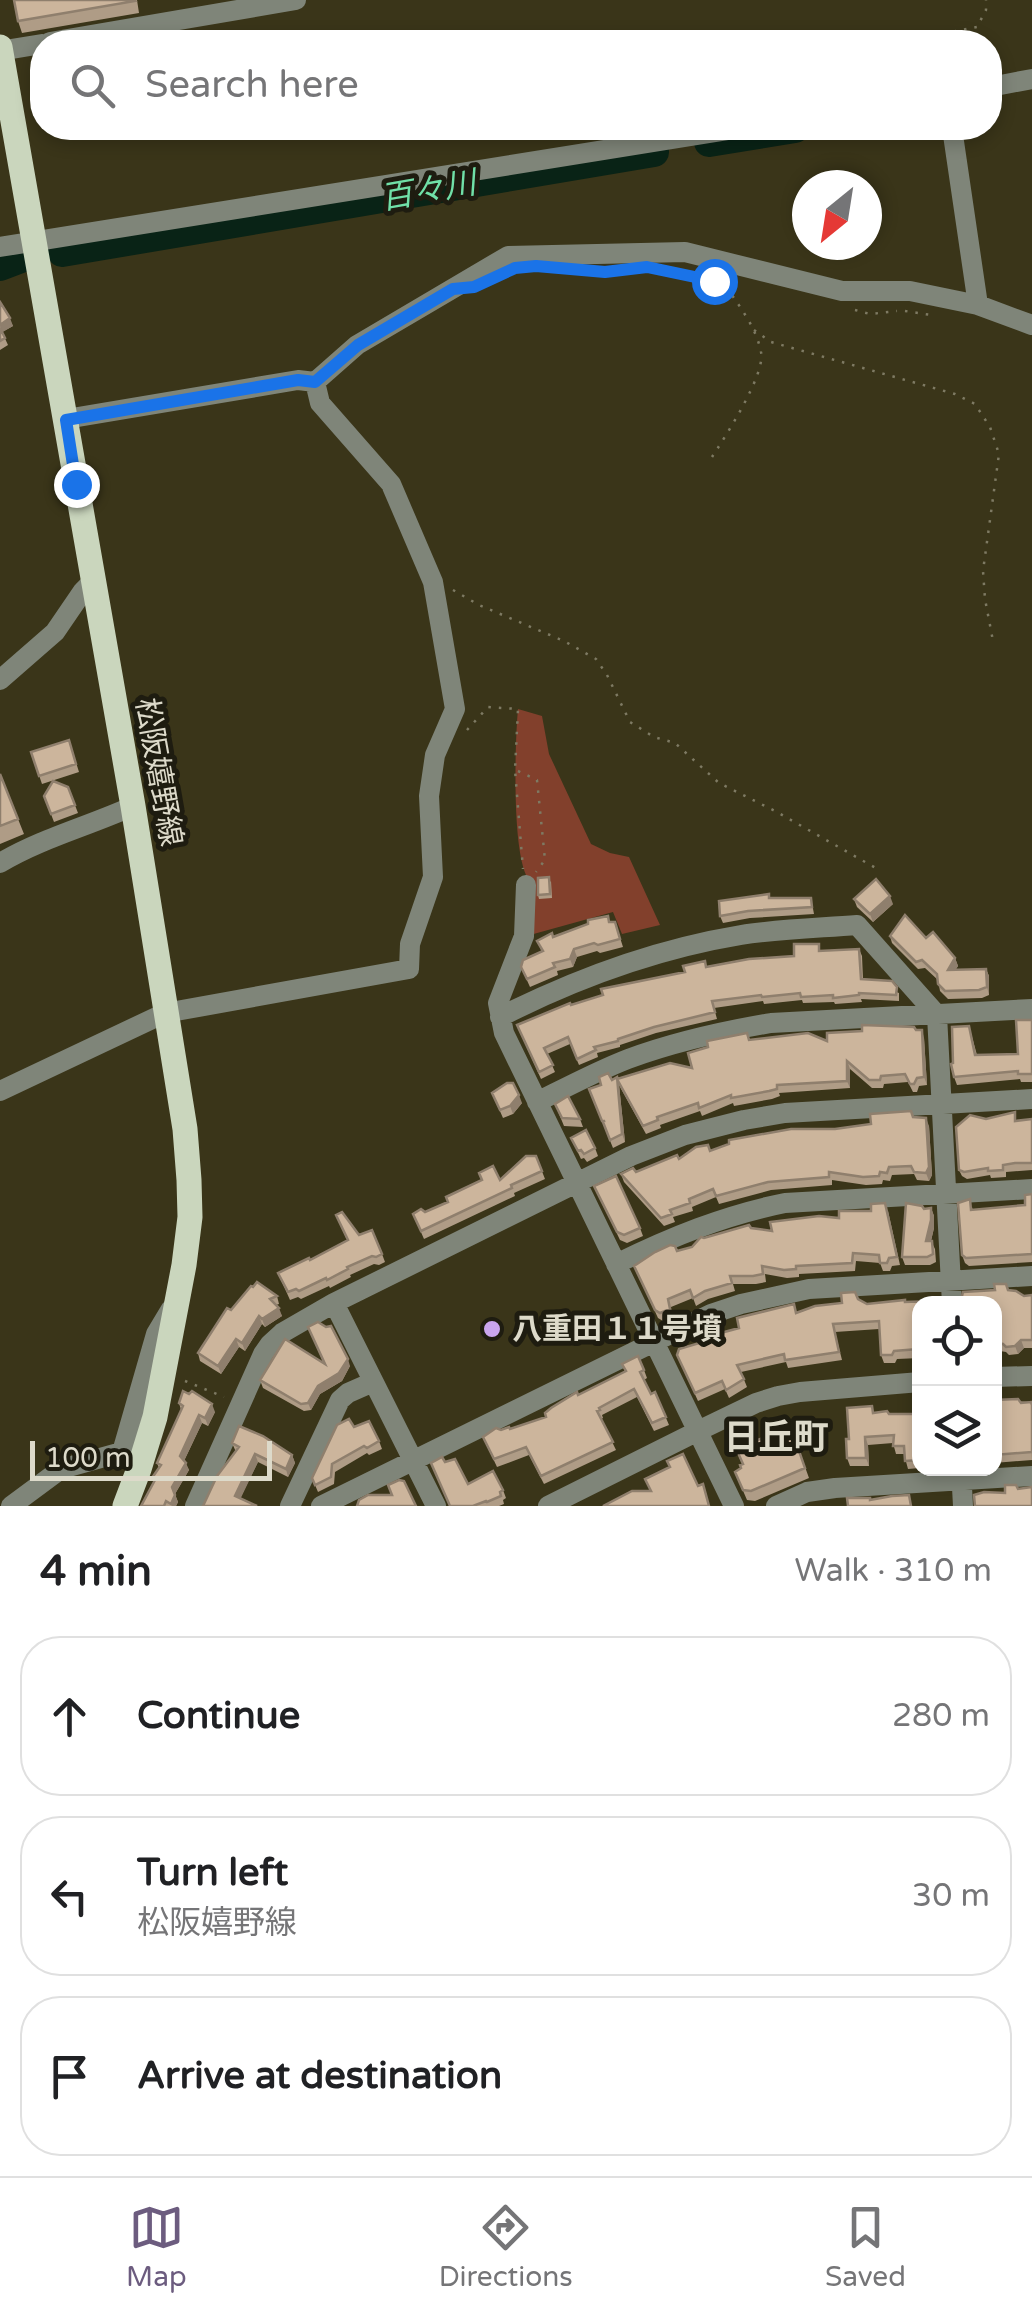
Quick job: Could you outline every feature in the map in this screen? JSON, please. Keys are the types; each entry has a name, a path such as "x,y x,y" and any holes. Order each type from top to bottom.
{"main road":[{"name":"松阪嬉野線","path":"0,50 133,806 190,1180 190,1217 155,1417 125,1506"}],"street":[{"path":"122,30 296,0"},
{"path":"0,50 30,45"},
{"path":"1002,85 1032,79"},
{"path":"0,247 666,140"},
{"path":"954,140 978,304"},
{"path":"66,420 298,380 315,382 358,345 508,256 685,252 842,291 910,291 978,304 1032,324"},
{"path":"0,1091 165,1013 409,970 410,944 432,878 429,796 435,756 455,709 433,582 391,484 320,403 315,382"},
{"path":"0,680 56,632 92,582"},
{"path":"0,863 52,837 133,806"},
{"path":"526,885 524,936 498,1002 504,1033 734,1506"},
{"path":"500,1018 568,984 668,951 744,934 857,925 937,1014 951,1296"},
{"path":"537,1102 629,1059 727,1031 770,1023 1032,1009"},
{"path":"194,1506 270,1344 298,1322 334,1303 577,1183 661,1144 744,1120 785,1113 1032,1099"},
{"path":"616,1264 667,1239 766,1207 805,1201 1032,1189"},
{"path":"321,1506 726,1309 809,1289 1032,1276"},
{"path":"11,1506 61,1469 122,1452 156,1334 178,1296"},
{"path":"334,1303 436,1506"},
{"path":"1002,1378 1032,1376"},
{"path":"290,1506 340,1400 374,1382"},
{"path":"548,1506 756,1403 800,1392 912,1383"},
{"path":"1002,1475 1032,1476"},
{"path":"776,1506 807,1492 944,1476"},
{"path":"961,1476 963,1506"}],"path":[{"path":"961,30 976,27 986,10 986,0"},
{"path":"664,270 738,284"},
{"path":"712,457 741,412 763,357 754,330 723,282"},
{"path":"853,310 870,314 901,310 939,317"},
{"path":"754,330 771,342 955,394 976,404 999,454 983,571 984,600 993,642"},
{"path":"433,582 444,584 478,606 564,641 596,660 630,722 654,737 676,743 719,783 776,811 880,872"},
{"path":"460,734 488,707 518,709 515,770 526,885"},
{"path":"515,770 537,780 546,860 526,885"},
{"path":"173,1376 240,1404"}],"shaded area":[{"path":"518,709 542,716 549,754 591,844 629,857 660,925 622,934 613,912 530,935 530,881 524,869 517,826"}],"building":[{"path":"14,0 134,0 135,1 18,21"},
{"path":"0,302 10,318 0,325"},
{"path":"69,740 76,764 39,776 31,752"},
{"path":"0,774 18,819 0,826"},
{"path":"53,781 68,787 75,805 51,814 44,796"},
{"path":"549,877 550,894 538,895 538,878"},
{"path":"876,879 890,896 870,914 854,899"},
{"path":"769,894 769,898 811,898 812,907 720,916 719,901"},
{"path":"905,915 926,938 933,932 955,958 948,970 986,969 987,987 945,991 938,984 937,974 922,960 916,962 890,936"},
{"path":"608,916 609,922 615,922 620,939 574,949 570,959 553,963 555,967 527,979 521,967 523,960 543,951 537,941"},
{"path":"794,944 819,944 819,951 859,949 861,979 892,981 897,987 896,995 859,993 833,998 801,997 800,993 712,1001 715,1012 594,1047 596,1050 577,1059 568,1037 544,1048 553,1065 539,1072 517,1025 570,1003 603,995 601,989 685,972 683,966 705,961 706,967 794,956"},
{"path":"1016,1020 1032,1020 1032,1074 1018,1071 954,1077 952,1027 969,1026 975,1055 1018,1054"},
{"path":"862,1025 922,1030 924,1077 917,1078 914,1084 905,1074 869,1080 847,1061 847,1081 777,1085 777,1089 769,1091 731,1095 699,1108 698,1103 657,1117 658,1120 643,1126 617,1079 670,1063 692,1068 688,1053 708,1047 707,1041 747,1033 749,1040 808,1033 827,1041 827,1033 862,1031"},
{"path":"608,1073 612,1080 617,1077 622,1134 610,1140 589,1089 601,1085 599,1077"},
{"path":"513,1083 519,1095 510,1106 500,1110 492,1093"},
{"path":"568,1096 580,1119 562,1118 555,1104"},
{"path":"911,1111 913,1117 926,1118 926,1173 914,1172 911,1166 889,1167 887,1173 880,1172 879,1176 829,1172 829,1177 768,1182 716,1196 713,1189 661,1218 621,1174 677,1155 679,1159 696,1147 708,1145 710,1151 729,1144 729,1140 791,1129 871,1124 870,1114"},
{"path":"1015,1112 1015,1121 1032,1119 1032,1163 1003,1165 1003,1170 959,1170 956,1127 970,1115 986,1119"},
{"path":"586,1130 595,1148 584,1154 571,1138"},
{"path":"526,1156 536,1156 542,1171 421,1231 413,1214 448,1202 446,1197 482,1180 479,1173 493,1166 500,1180"},
{"path":"616,1176 640,1228 624,1235 617,1232 594,1186"},
{"path":"1032,1194 1032,1254 966,1258 962,1255 958,1203 970,1199 971,1210 1025,1205 1025,1195"},
{"path":"885,1203 897,1257 889,1258 887,1263 880,1263 879,1255 853,1253 852,1263 784,1270 762,1266 763,1274 730,1276 732,1283 693,1298 690,1290 668,1299 670,1309 660,1313 634,1266 670,1245 677,1251 692,1247 701,1237 749,1225 772,1231 770,1222 819,1216 839,1218 839,1211 871,1211 871,1204"},
{"path":"906,1203 931,1208 926,1241 932,1241 933,1254 927,1257 902,1257"},
{"path":"342,1212 359,1235 372,1230 382,1254 347,1267 327,1280 288,1292 278,1273 348,1240 336,1215"},
{"path":"257,1282 277,1296 270,1299 279,1308 262,1319 259,1316 242,1343 236,1339 218,1366 198,1353 227,1308 231,1310"},
{"path":"994,1284 1006,1284 1008,1290 1032,1295 1032,1340 1021,1340 1015,1346 1002,1344 1002,1296 962,1296 963,1292 995,1290"},
{"path":"855,1292 867,1304 912,1302 912,1350 881,1355 879,1321 833,1324 839,1352 785,1360 784,1354 737,1365 744,1379 726,1390 722,1381 695,1393 677,1355 679,1349 703,1342 699,1332 715,1330 717,1334 739,1328 737,1318 794,1304 796,1313 842,1303 841,1293"},
{"path":"318,1322 331,1326 348,1359 339,1373 318,1386 308,1403 301,1404 260,1380 285,1339 325,1364 308,1327"},
{"path":"638,1356 644,1370 640,1372 666,1417 652,1423 634,1389 597,1411 613,1442 541,1476 526,1447 494,1459 483,1437 496,1428 510,1429 546,1417 551,1408 577,1392 578,1395 626,1371 622,1364"},
{"path":"183,1391 192,1391 212,1404 205,1418 199,1415 180,1456 186,1463 172,1487 175,1495 171,1504 166,1501 164,1506 141,1506 183,1406 179,1403"},
{"path":"1002,1400 1031,1402 1032,1452 1002,1454"},
{"path":"872,1406 873,1413 912,1414 912,1461 905,1461 904,1446 893,1446 894,1435 865,1437 866,1458 847,1458 847,1408"},
{"path":"349,1419 354,1427 369,1421 379,1441 332,1464 331,1477 315,1485 312,1478 337,1425"},
{"path":"743,1421 752,1442 791,1428 805,1468 751,1491 743,1490 735,1472 743,1464 727,1428"},
{"path":"239,1426 292,1455 286,1469 255,1454 235,1496 257,1506 203,1506 217,1476 239,1447 232,1443"},
{"path":"683,1454 698,1486 703,1484 709,1506 603,1506 632,1491 651,1491 645,1479 670,1467 667,1461"},
{"path":"442,1457 445,1462 455,1459 468,1484 493,1471 503,1490 501,1496 473,1506 450,1506 431,1463"},
{"path":"404,1481 416,1506 357,1506 368,1495 392,1495 388,1485"},
{"path":"1005,1485 1016,1485 1018,1489 1032,1487 1032,1506 975,1506 974,1495 1005,1493"},
{"path":"909,1495 911,1506 848,1506 847,1498 870,1500"}],"waterway":[{"name":"百々川","path":"709,142 721,140"},
{"name":"百々川","path":"62,252 654,152"},
{"name":"百々川","path":"0,266 21,258"}],"place":[{"name":"八重田１１号墳","path":"492,1329"}],"district":[{"name":"日丘町","path":"776,1437"}],"route":[{"path":"76,484 66,420 298,380 315,382 358,345 453,289 474,287 515,268 605,272 647,267 714,281"}]}
